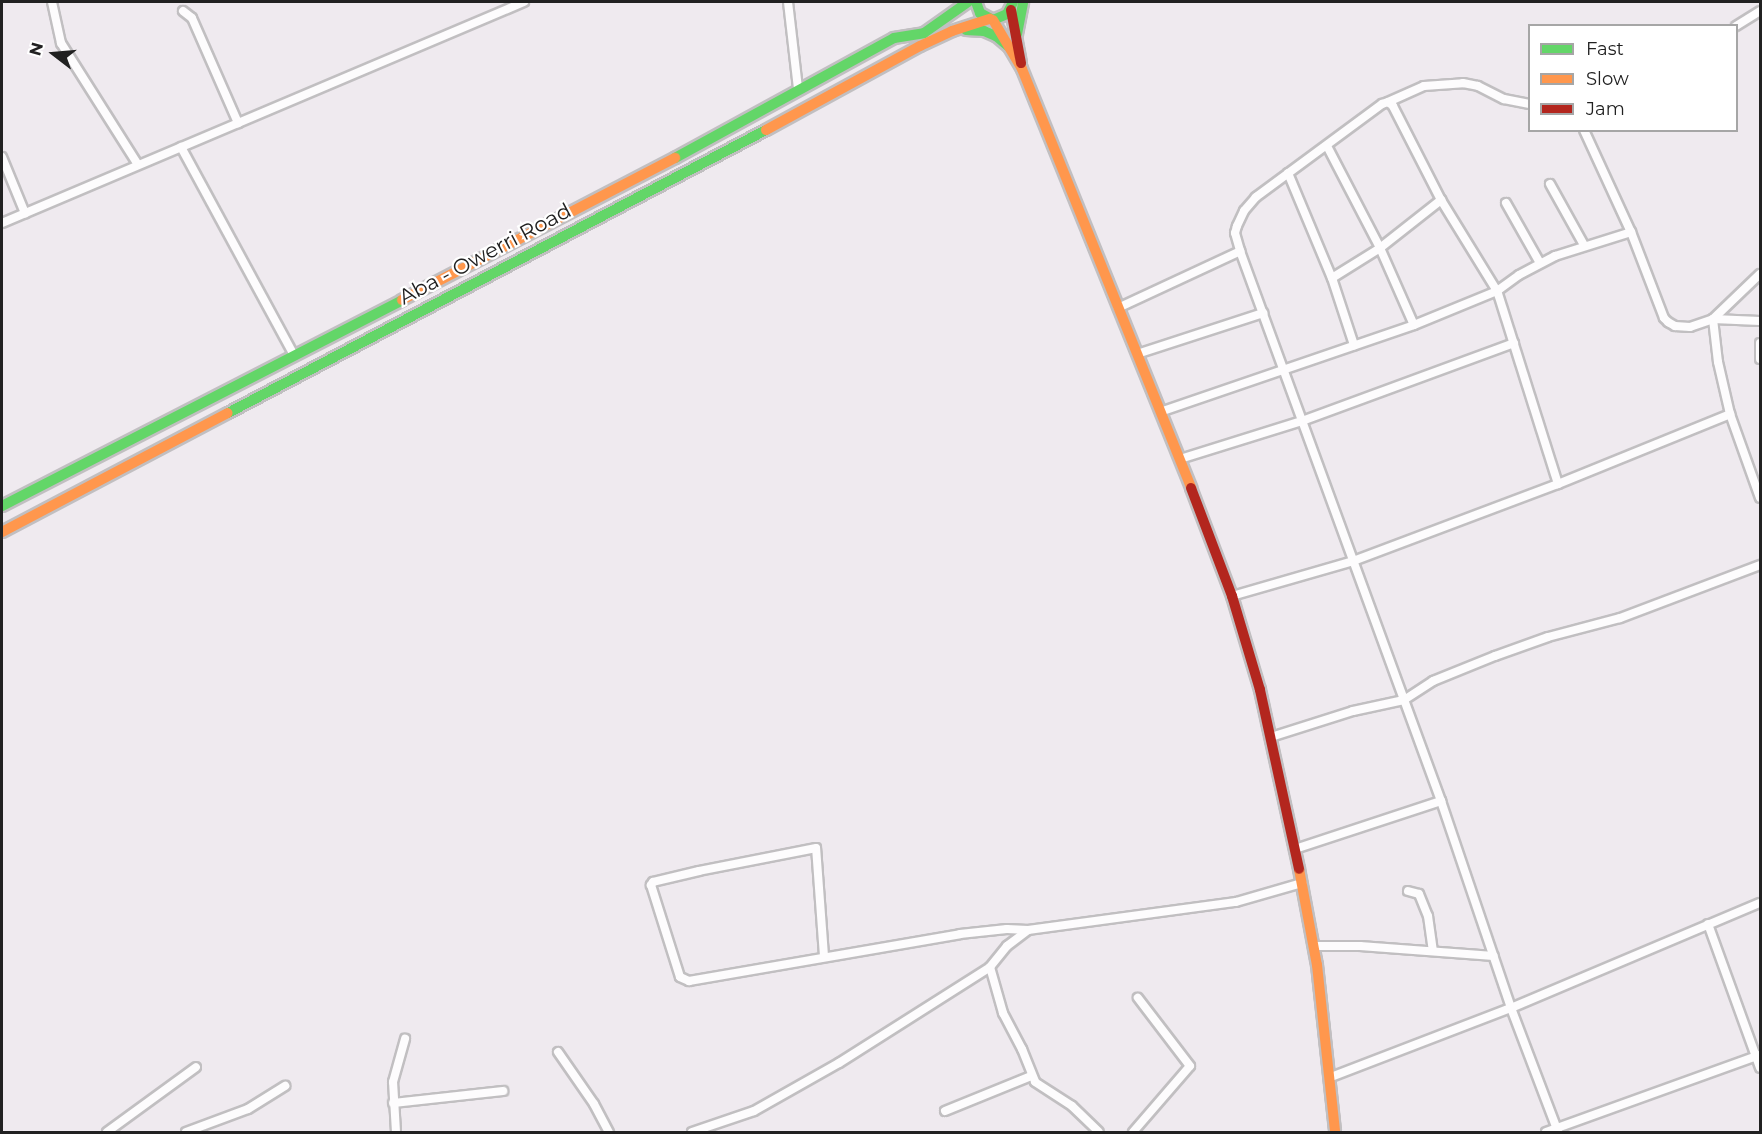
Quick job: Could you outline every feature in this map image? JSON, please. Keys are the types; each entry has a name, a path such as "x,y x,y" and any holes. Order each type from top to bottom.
{"main road":[{"name":"Aba - Owerri Road","path":"2,506 642,176 894,38 924,33 968,2"},
{"path":"976,2 980,13 991,19 1022,69 1180,459 1232,597 1271,737 1296,849 1313,946 1335,1132"},
{"name":"Aba - Owerri Road","path":"2,532 952,31 991,19 1003,18 1015,4"},
{"path":"1015,4 1022,69"},
{"path":"952,31 984,31 996,36 1009,47"},
{"path":"485,258 490,273"}],"street":[{"path":"52,2 61,43 138,165"},
{"path":"2,223 524,2"},
{"path":"788,2 798,89"},
{"path":"183,11 192,18 238,123"},
{"path":"1738,25 1761,11"},
{"path":"1528,104 1504,99 1478,86 1463,83 1424,87 1382,104 1256,197 1244,211 1235,233 1441,801 1511,1008 1557,1131"},
{"path":"1388,102 1393,106 1441,200 1497,291 1558,484"},
{"path":"1585,132 1631,232 1664,318 1675,326 1690,327 1713,319 1761,321"},
{"path":"1328,146 1380,248 1414,325"},
{"path":"181,147 294,355"},
{"path":"2,157 25,213"},
{"path":"1288,173 1332,278 1354,345"},
{"path":"1550,183 1584,245"},
{"path":"1332,278 1380,248 1441,200"},
{"path":"1506,203 1540,263"},
{"path":"1160,412 1414,325 1497,291 1540,263 1584,245 1631,232"},
{"path":"1118,308 1240,251"},
{"path":"1713,319 1761,274"},
{"path":"1137,354 1263,313"},
{"path":"1713,319 1718,362 1730,414 1761,498"},
{"path":"1180,459 1302,421 1514,343"},
{"path":"1761,343 1758,357 1761,359"},
{"path":"1232,597 1353,561 1558,484 1730,414"},
{"path":"1271,737 1353,711 1404,700 1433,681 1495,656 1548,637 1620,618 1761,565"},
{"path":"1296,849 1441,801"},
{"path":"824,956 816,848 699,871 653,882 651,885 680,976 685,980 824,956 870,951 960,934 1007,929 1028,930 1236,902 1302,883"},
{"path":"1408,891 1419,894 1428,916 1433,951"},
{"path":"1330,1077 1511,1008 1761,903"},
{"path":"1708,924 1761,1068"},
{"path":"692,1132 754,1111 793,1090 990,967 1007,946 1028,930"},
{"path":"1313,946 1329,944 1494,956"},
{"path":"990,967 1003,1013 1022,1049 1031,1076 1035,1082 1072,1106 1099,1132"},
{"path":"1133,1132 1190,1066 1138,998"},
{"path":"396,1132 393,1082 405,1039"},
{"path":"558,1052 594,1104 609,1132"},
{"path":"1546,1132 1557,1131 1758,1055"},
{"path":"107,1132 195,1067"},
{"path":"945,1111 1031,1076"},
{"path":"186,1132 248,1109 285,1086"},
{"path":"393,1103 503,1092"}],"traffic: fast":[{"path":"675,158 894,38 924,33 968,2"},
{"path":"976,2 980,13 993,20 1007,14 1013,2"},
{"path":"1017,34 1023,2"},
{"path":"966,30 984,31 996,36 1009,47"},
{"path":"228,413 766,130"},
{"path":"2,506 402,300"}],"traffic: slow":[{"path":"766,130 920,46 952,31 990,19"},
{"path":"993,20 1022,69 1191,488"},
{"path":"402,300 675,158"},
{"path":"2,532 228,413"},
{"path":"1299,869 1317,965 1335,1132"}],"traffic: jam":[{"path":"1011,10 1021,63"},
{"path":"1191,488 1232,596 1260,690 1299,869"}]}
